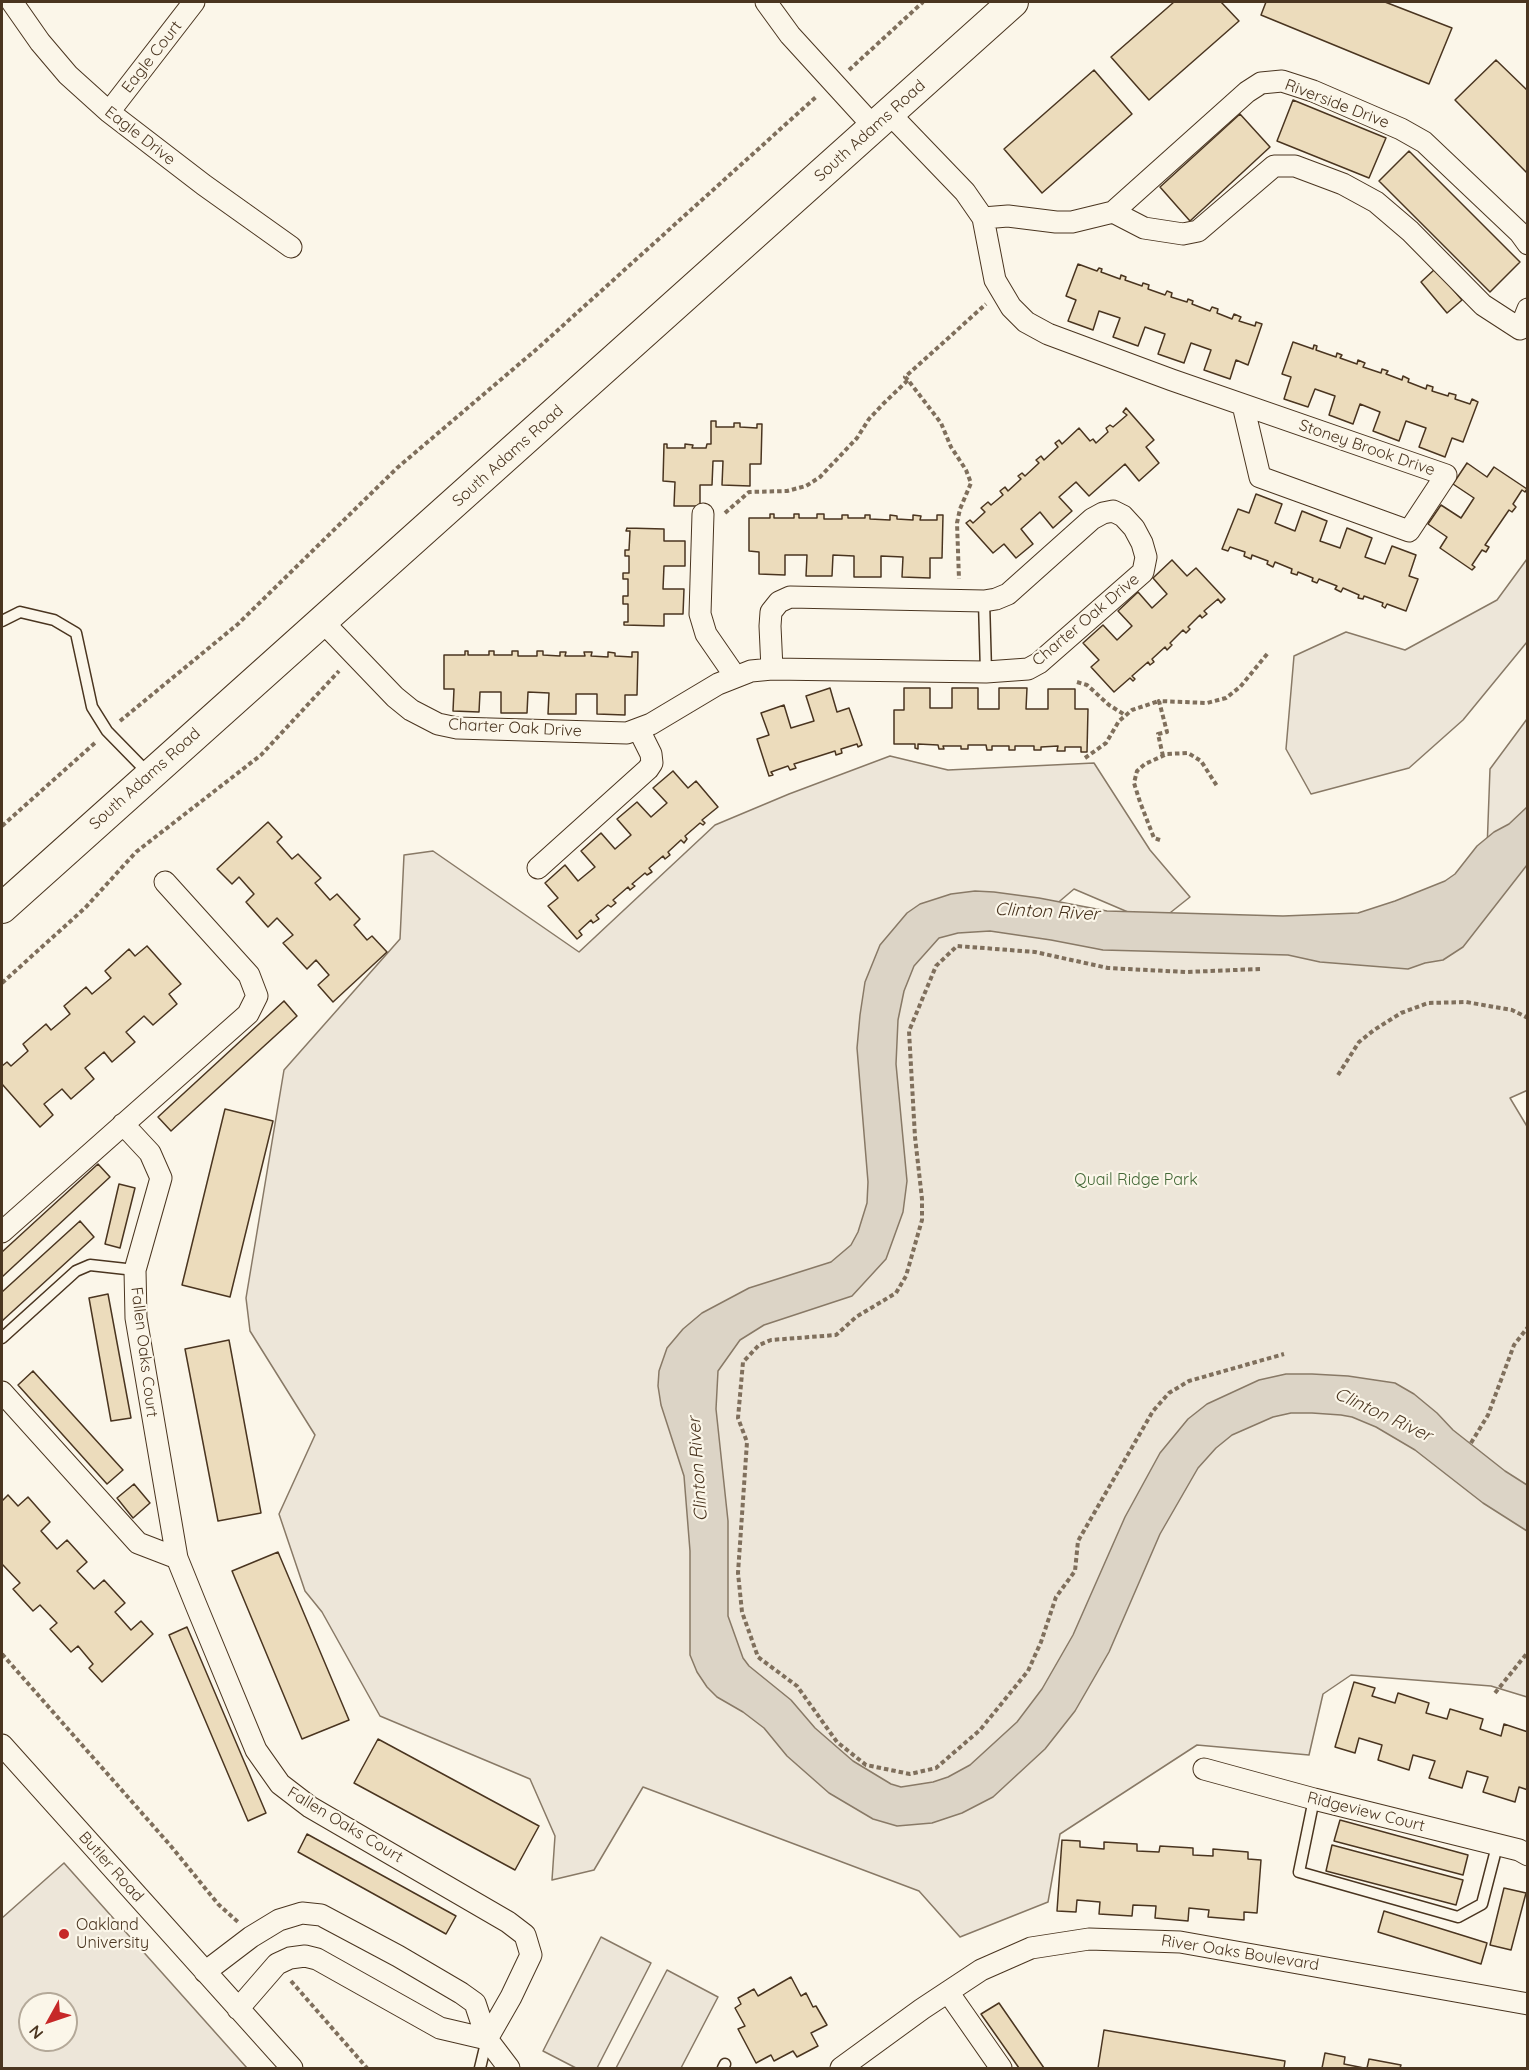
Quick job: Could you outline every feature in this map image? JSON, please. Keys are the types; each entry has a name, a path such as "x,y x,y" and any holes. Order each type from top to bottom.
{"main road":[{"name":"South Adams Road","path":"2,908 1013,2"}],"street":[{"name":"Eagle Drive","path":"12,2 40,42 68,75 109,111 204,185 291,247"},
{"name":"Eagle Court","path":"109,111 195,2"},
{"name":"Stoney Brook Drive","path":"766,2 790,35 832,83 881,120 965,192 983,218 995,280 1000,291 1011,308 1026,322 1048,334 1243,405 1446,474 1409,531 1260,477 1243,405"},
{"name":"Riverside Drive","path":"983,218 1008,216 1072,222 1113,212 1247,92 1261,83 1282,81 1313,91 1401,129 1424,142 1520,233 1527,244"},
{"path":"1113,212 1144,228 1183,234 1198,231 1274,166 1295,166 1343,184 1376,202 1410,231 1483,305 1520,329 1527,309"},
{"name":"Charter Oak Drive","path":"323,622 395,697 411,710 438,724 457,728 627,733 639,730 717,684 751,671 772,669 986,672 1028,669 1039,663 1143,572 1146,557 1142,543 1124,516 1113,511 1092,519 1008,594 996,599 984,601 790,597 779,602 771,612 772,669"},
{"path":"702,523 700,614 706,634 735,676"},
{"path":"538,868 648,769 652,762 651,754 639,730"},
{"path":"2,1232 248,1014 257,996 249,975 165,882"},
{"name":"Fallen Oaks Court","path":"123,1124 150,1154 161,1178 135,1270 136,1318 177,1558 256,1750 280,1785 310,1807 508,1922 525,1935 531,1955 487,2039"},
{"path":"2,1392 138,1544 177,1558"},
{"name":"Butler Road","path":"2,1745 292,2068"},
{"name":"Ridgeview Court","path":"1204,1769 1519,1850 1527,1855"},
{"path":"205,1972 251,1936 279,1920 302,1913 321,1915 461,1992 475,2003 487,2039 509,2068"},
{"name":"River Oaks Boulevard","path":"841,2068 981,1970 1031,1948 1089,1939 1180,1942 1527,2004"},
{"path":"238,2009 277,1964 290,1958 305,1956 317,1959 440,2028 487,2039"},
{"path":"948,1992 1002,2068"}],"lane":[{"path":"984,601 986,672"},
{"path":"2,621 20,612 54,620 76,633 92,707 107,731 150,775"},
{"path":"2,1338 76,1271 90,1265 135,1270"},
{"path":"1314,1799 1299,1872 1458,1917 1482,1904 1497,1846"},
{"path":"480,2068 487,2039"}],"path":[{"path":"2,826 107,731 238,624 397,468 538,348 923,2"},
{"path":"959,585 957,523 971,483 941,423 905,377 1000,291"},
{"path":"702,523 749,492 787,491 806,486 820,477 852,444 869,419 908,380"},
{"path":"1085,758 1106,742 1119,721 1132,710 1159,701 1207,703 1226,698 1240,687 1268,653"},
{"path":"2,983 85,908 136,852 261,755 355,655"},
{"path":"1077,682 1087,685 1109,705 1126,715"},
{"path":"1159,701 1167,732 1158,734 1163,756"},
{"path":"1160,840 1154,838 1134,783 1137,771 1145,764 1163,756 1188,753 1201,762 1217,786"},
{"path":"1260,969 1186,972 1108,968 1035,952 957,946 936,966 909,1031 922,1220 906,1276 896,1293 856,1317 836,1335 771,1340 759,1345 743,1362 738,1418 747,1442 738,1573 742,1612 758,1658 797,1686 837,1742 866,1765 910,1774 936,1768 980,1730 1028,1671 1041,1642 1056,1597 1075,1571 1078,1541 1153,1411 1169,1393 1189,1381 1284,1354"},
{"path":"1338,1075 1359,1042 1374,1030 1401,1013 1428,1003 1466,1002 1512,1010 1527,1018"},
{"path":"1471,1443 1488,1415 1514,1345 1527,1327"},
{"path":"1495,1693 1527,1652"},
{"path":"2,1654 170,1845 218,1904 243,1926"},
{"path":"298,1989 367,2068"}],"green space":[{"path":"1527,559 1527,642 1463,720 1409,768 1311,794 1286,749 1294,656 1346,632 1405,650 1497,600"},
{"name":"Quail Ridge Park","path":"1527,719 1528,1090 1510,1098 1528,1128 1527,1697 1491,1686 1351,1675 1323,1694 1309,1755 1197,1745 1060,1834 1048,1902 960,1937 919,1891 643,1787 594,1870 552,1880 555,1836 530,1779 380,1716 322,1612 305,1591 279,1514 315,1435 250,1331 246,1298 284,1070 400,939 404,855 433,851 579,952 715,825 890,756 948,770 1094,763 1150,850 1190,897 1156,924 1074,889 1047,912 1067,942 1485,903 1490,769"},
{"name":"Oakland University","path":"64,1863 247,2068 2,2068 2,1918"},
{"path":"601,1937 651,1963 597,2068 576,2068 543,2051"},
{"path":"667,1970 718,1997 681,2068 616,2068"}],"water":[{"name":"Clinton River","path":"1527,807 1527,865 1463,947 1443,960 1408,969 1320,962 1288,955 1103,950 990,931 958,933 939,938 914,966 904,991 898,1020 896,1064 907,1181 903,1212 886,1259 852,1296 764,1325 740,1340 718,1371 716,1409 728,1521 728,1616 743,1658 749,1666 791,1700 815,1728 853,1761 891,1784 901,1787 933,1782 970,1765 1017,1722 1042,1689 1073,1635 1125,1517 1160,1453 1188,1419 1207,1404 1259,1380 1286,1374 1312,1374 1348,1376 1395,1383 1414,1394 1453,1430 1505,1471 1527,1485 1527,1531 1483,1503 1415,1450 1376,1427 1341,1415 1291,1413 1273,1417 1232,1435 1216,1448 1198,1468 1160,1534 1109,1652 1075,1711 1045,1749 993,1797 962,1813 932,1823 897,1826 873,1819 829,1793 787,1756 764,1728 717,1697 697,1672 690,1655 690,1551 684,1476 661,1405 658,1386 659,1371 667,1348 683,1329 702,1313 749,1288 831,1262 851,1245 858,1232 867,1203 868,1182 857,1048 865,982 880,945 907,913 920,904 951,894 975,891 1039,898 1107,911 1283,916 1358,913 1445,881 1455,874 1477,846 1494,832 1509,824"}],"building":[{"path":"1174,2 1221,2 1239,21 1149,100 1111,57"},
{"path":"1266,2 1385,2 1452,28 1429,84 1261,15"},
{"path":"1496,60 1528,91 1528,174 1455,100"},
{"path":"1094,70 1132,114 1042,193 1004,149"},
{"path":"1293,100 1386,138 1369,178 1277,141"},
{"path":"1240,114 1270,147 1190,221 1160,187"},
{"path":"1409,151 1520,262 1490,292 1379,181"},
{"path":"1078,264 1097,271 1099,268 1102,269 1101,272 1120,279 1121,275 1126,277 1125,280 1142,286 1143,283 1149,285 1148,289 1165,295 1167,291 1172,293 1171,297 1187,302 1188,299 1193,301 1192,304 1210,311 1212,307 1218,309 1217,313 1232,319 1234,314 1241,317 1239,321 1255,326 1256,322 1262,324 1248,365 1236,360 1230,379 1204,370 1211,350 1191,343 1184,363 1158,354 1165,334 1145,327 1138,346 1113,337 1120,318 1099,311 1093,330 1068,321 1076,300 1066,296"},
{"path":"1435,269 1462,300 1447,313 1421,282"},
{"path":"1293,342 1313,349 1314,345 1317,346 1316,350 1336,357 1337,353 1342,355 1340,358 1357,364 1358,360 1365,363 1363,367 1381,373 1382,369 1388,371 1386,374 1402,380 1403,376 1409,379 1408,382 1426,389 1427,385 1433,387 1432,391 1448,396 1449,393 1456,395 1455,399 1470,404 1472,399 1478,402 1463,442 1452,438 1445,457 1419,447 1426,428 1406,421 1399,441 1373,431 1380,412 1360,404 1353,424 1329,415 1335,396 1315,389 1308,407 1284,399 1291,377 1282,374"},
{"path":"1126,408 1154,440 1146,447 1159,463 1139,481 1125,464 1089,496 1076,482 1059,497 1072,511 1053,528 1040,512 1021,529 1033,544 1016,558 1004,544 993,553 966,523 970,520 973,523 985,512 981,508 988,502 991,505 1003,495 1000,491 1005,487 1008,491 1021,479 1018,476 1022,473 1025,476 1039,463 1036,460 1041,456 1044,460 1058,447 1055,443 1059,440 1062,444 1079,428 1090,441 1093,439 1096,443 1108,432 1106,428 1110,425 1113,427 1127,415 1123,412"},
{"path":"711,421 716,421 716,427 734,427 734,423 740,423 740,427 757,428 757,424 762,424 761,464 750,464 750,486 722,485 723,461 713,461 712,485 700,485 700,506 674,506 675,482 663,481 664,444 667,444 667,448 685,448 685,444 693,445 692,448 706,448 707,444 711,444"},
{"path":"1467,463 1487,477 1494,467 1527,489 1525,492 1522,490 1513,504 1516,507 1512,512 1509,510 1485,545 1489,547 1486,552 1482,550 1472,565 1475,567 1472,570 1440,548 1447,537 1428,524 1441,505 1461,518 1474,498 1453,484"},
{"path":"1256,494 1282,504 1275,523 1295,531 1302,511 1327,521 1320,541 1340,548 1347,528 1372,538 1365,557 1385,564 1392,546 1416,555 1409,576 1418,579 1406,611 1387,604 1385,608 1382,606 1383,603 1364,596 1363,599 1358,598 1359,595 1343,588 1341,592 1335,589 1337,586 1319,579 1317,583 1312,581 1313,578 1298,572 1297,575 1291,573 1292,569 1275,562 1273,567 1267,564 1268,561 1252,555 1251,559 1244,556 1245,552 1230,547 1228,551 1222,549 1238,509 1249,513"},
{"path":"770,514 774,514 774,518 794,518 794,514 799,514 799,518 817,518 817,514 824,514 824,519 842,519 842,515 848,515 848,518 865,518 865,515 870,515 870,519 890,520 890,515 897,516 897,519 913,520 913,515 921,516 920,520 937,520 937,515 943,515 942,558 930,558 930,578 902,577 903,557 881,556 881,577 854,577 854,556 833,555 832,576 806,576 807,555 785,555 785,575 759,574 759,552 749,551 749,518 770,518"},
{"path":"627,528 664,529 664,541 685,541 685,566 664,566 663,589 684,589 683,614 664,614 664,626 624,625 624,622 628,622 628,604 623,604 623,596 628,596 628,579 623,579 623,573 629,573 629,556 625,556 625,550 629,550 630,531 626,531"},
{"path":"1172,560 1187,576 1196,568 1225,599 1221,603 1218,599 1204,611 1207,614 1202,618 1200,615 1188,627 1190,629 1186,633 1183,630 1170,643 1172,645 1167,650 1165,647 1152,659 1154,662 1150,665 1148,662 1132,676 1135,679 1133,681 1130,678 1114,692 1091,667 1099,660 1083,643 1103,625 1117,640 1132,626 1118,611 1138,592 1152,608 1167,594 1153,578"},
{"path":"465,651 468,651 468,655 489,655 489,651 494,651 494,655 512,655 512,651 518,651 518,656 537,656 537,651 543,651 543,655 560,656 560,652 566,652 565,656 585,656 584,652 592,652 591,656 608,657 608,652 615,653 615,656 632,657 632,652 638,652 637,695 625,695 625,715 597,714 597,694 576,694 576,714 548,714 549,693 528,692 527,713 501,713 501,692 480,692 479,712 453,711 454,689 444,689 444,655 465,655"},
{"path":"830,688 837,712 849,708 862,745 858,747 857,744 841,749 842,753 836,755 835,751 794,764 796,768 790,770 788,766 771,772 773,775 769,776 757,739 769,735 761,713 784,705 791,728 814,721 806,696"},
{"path":"904,688 930,688 930,708 952,708 952,688 978,688 978,709 999,709 999,688 1027,688 1026,709 1048,709 1048,689 1075,689 1075,709 1088,709 1087,752 1081,752 1081,747 1065,747 1065,751 1057,751 1058,746 1041,747 1041,750 1034,750 1034,746 1015,746 1015,750 1009,750 1009,746 992,746 992,750 987,750 986,745 968,745 968,749 961,749 961,746 943,746 944,749 939,749 938,745 918,744 918,749 915,748 915,744 894,744 894,710 904,710"},
{"path":"673,771 688,788 696,781 718,807 702,820 705,823 703,825 700,823 685,836 687,839 684,843 681,840 668,852 670,855 665,859 663,856 649,868 652,872 647,875 645,873 632,884 635,886 630,890 628,887 613,900 616,903 611,907 608,905 596,915 599,919 593,923 591,920 579,931 582,935 577,939 548,906 558,898 545,883 565,865 578,881 595,867 581,851 601,833 615,849 631,835 617,819 637,802 651,817 667,803 653,788"},
{"path":"268,822 282,837 277,842 292,859 298,854 321,878 315,883 330,900 337,894 360,919 354,925 367,940 372,936 387,952 333,1002 318,985 329,975 316,960 307,969 283,943 293,935 277,918 268,927 246,902 254,894 239,877 232,884 217,869"},
{"path":"147,946 181,984 169,994 177,1004 153,1025 144,1016 126,1032 135,1042 112,1062 104,1052 85,1068 94,1079 71,1099 62,1089 44,1104 53,1115 40,1127 2,1084 2,1066 7,1062 11,1066 28,1051 23,1044 46,1024 51,1030 70,1014 64,1006 86,987 92,994 111,978 105,971 129,949 135,956"},
{"path":"284,1001 297,1016 171,1131 158,1117"},
{"path":"225,1109 273,1121 230,1297 182,1285"},
{"path":"98,1164 110,1177 2,1277 2,1252"},
{"path":"119,1184 135,1188 120,1248 105,1244"},
{"path":"80,1221 94,1237 2,1321 2,1292"},
{"path":"108,1294 131,1418 111,1421 89,1298"},
{"path":"229,1340 261,1513 218,1521 185,1349"},
{"path":"33,1371 123,1470 107,1484 18,1385"},
{"path":"134,1484 150,1503 133,1518 117,1498"},
{"path":"8,1495 18,1506 28,1497 50,1522 41,1531 57,1549 67,1540 87,1562 77,1571 94,1589 104,1580 125,1603 115,1612 131,1630 141,1621 153,1634 102,1682 89,1668 93,1664 78,1646 71,1652 50,1629 57,1623 40,1605 33,1611 13,1589 20,1583 2,1566 2,1501"},
{"path":"278,1552 349,1720 302,1739 232,1571"},
{"path":"187,1627 266,1813 248,1821 169,1635"},
{"path":"1354,1682 1375,1688 1372,1696 1395,1703 1398,1693 1429,1703 1426,1713 1447,1719 1450,1709 1483,1719 1480,1729 1501,1736 1504,1724 1528,1732 1528,1790 1519,1787 1515,1802 1483,1792 1488,1777 1467,1771 1462,1788 1429,1778 1435,1761 1413,1755 1409,1770 1378,1760 1382,1745 1359,1738 1355,1753 1335,1747"},
{"path":"378,1739 539,1826 515,1870 354,1783"},
{"path":"1340,1820 1468,1855 1463,1875 1334,1841"},
{"path":"307,1834 456,1916 446,1934 298,1852"},
{"path":"1062,1840 1080,1841 1080,1847 1104,1849 1104,1842 1137,1844 1137,1851 1159,1852 1160,1846 1193,1848 1193,1855 1213,1856 1213,1849 1248,1852 1248,1859 1261,1860 1257,1913 1244,1912 1244,1920 1208,1917 1209,1910 1189,1908 1188,1921 1155,1918 1156,1906 1133,1905 1132,1916 1099,1914 1100,1902 1077,1900 1076,1912 1057,1911"},
{"path":"1332,1845 1463,1880 1456,1905 1326,1871"},
{"path":"1504,1888 1526,1893 1511,1950 1490,1945"},
{"path":"1384,1911 1487,1943 1481,1964 1378,1932"},
{"path":"791,1977 801,1996 806,1993 813,2007 816,2006 827,2025 811,2033 818,2046 797,2057 793,2051 774,2061 771,2055 756,2063 738,2029 745,2026 735,2008 741,2004 738,1998 754,1989 758,1996"},
{"path":"999,2003 1044,2068 1019,2068 981,2014"},
{"path":"1104,2030 1285,2061 1284,2068 1098,2068"},
{"path":"1325,2053 1345,2057 1344,2064 1364,2068 1322,2068"},
{"path":"1369,2059 1401,2065 1400,2068 1367,2068"}],"place":[{"name":"Oakland University","path":"64,1934"}]}
